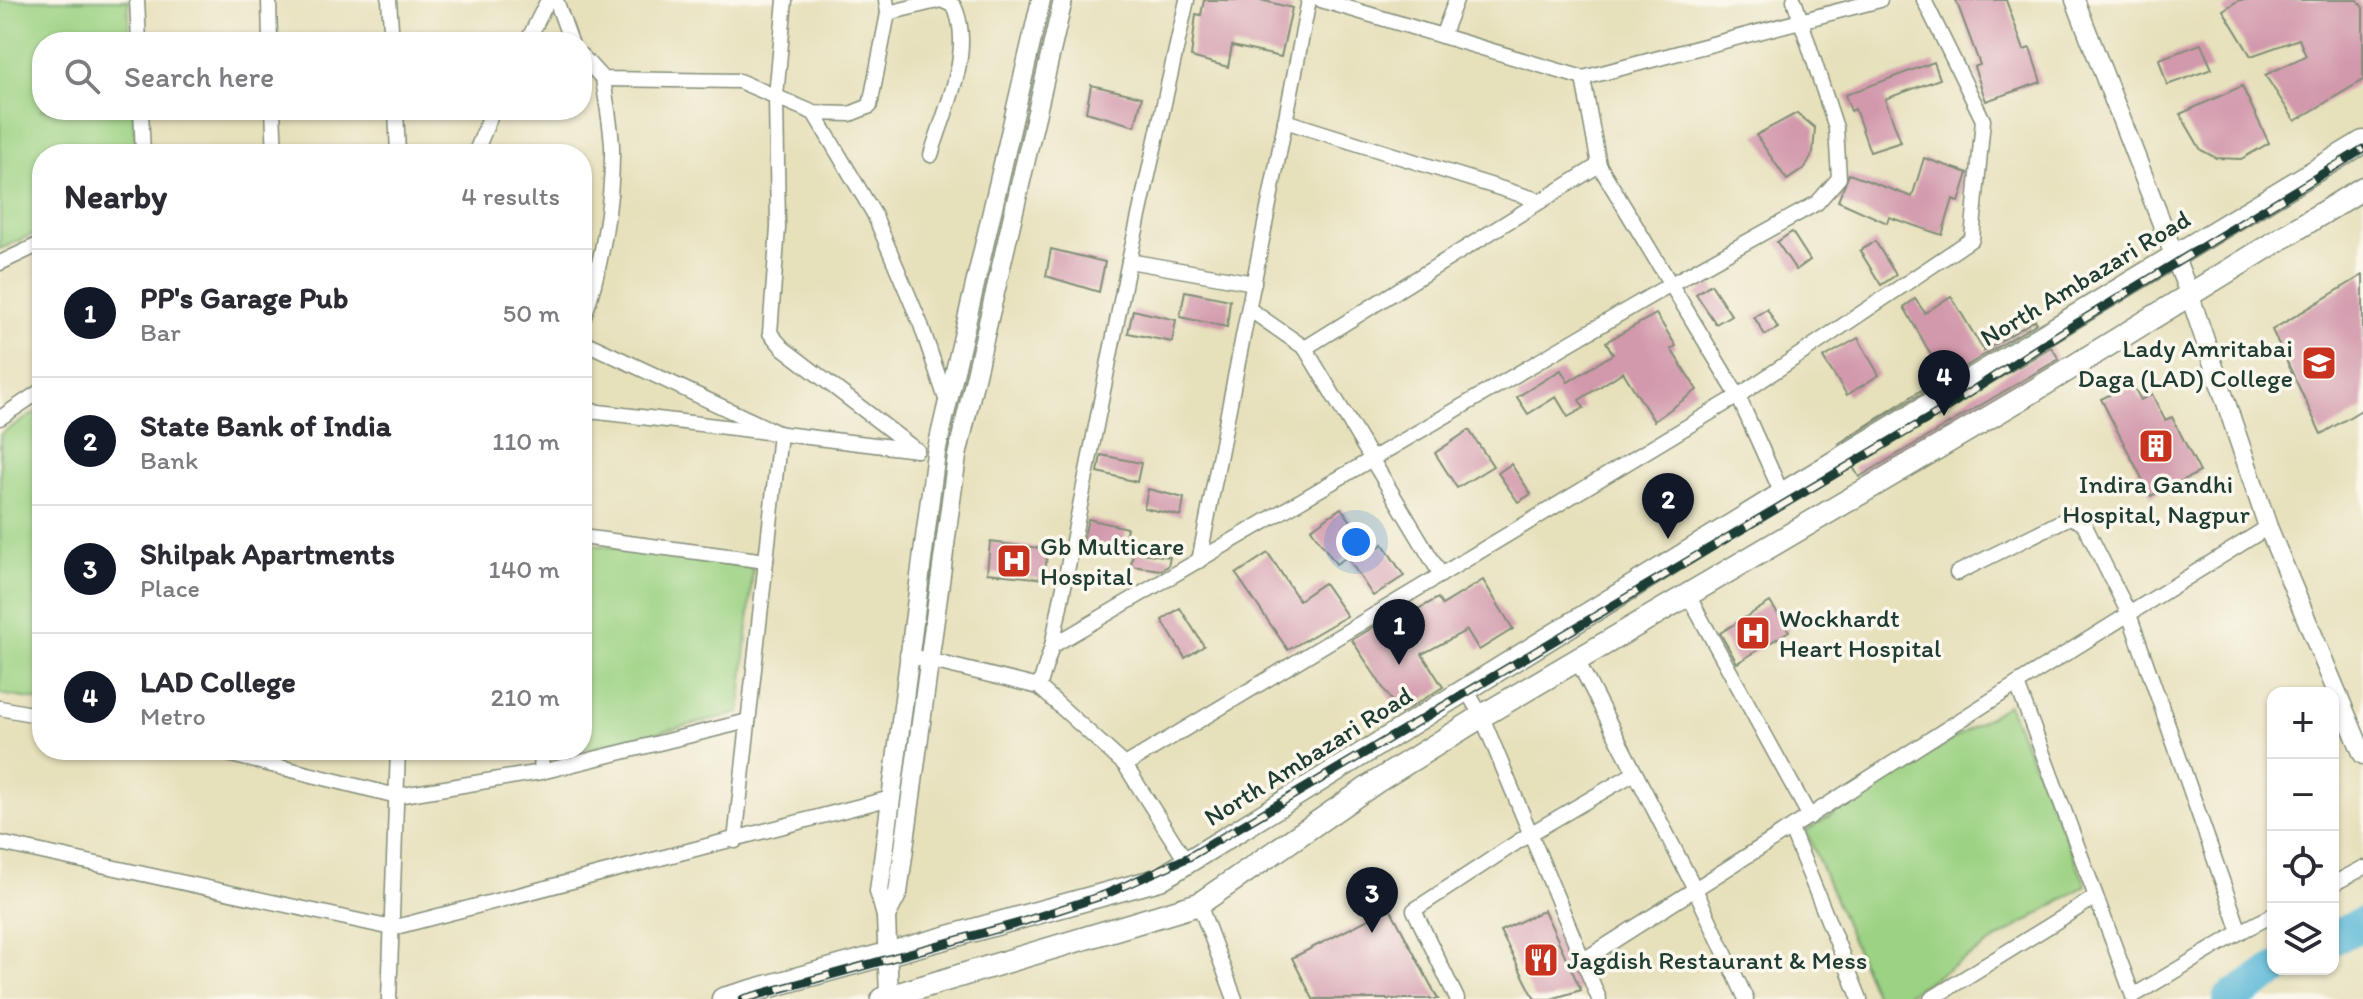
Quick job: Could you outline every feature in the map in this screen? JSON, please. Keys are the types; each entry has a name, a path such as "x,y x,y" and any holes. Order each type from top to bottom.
{"main road":[{"name":"North Ambazari Road","path":"723,999 1144,886 1188,864 1782,494 2363,142"},
{"path":"887,998 1199,904 1376,782 2190,296 2363,188"}],"street":[{"path":"137,0 139,32"},
{"path":"269,0 270,32"},
{"path":"389,0 391,32"},
{"path":"532,32 548,0"},
{"path":"556,0 567,32"},
{"path":"785,0 776,96 778,228 770,333 774,341 916,450"},
{"path":"603,79 739,81 814,113 850,114 870,106 887,6 941,0 954,6 958,15 958,67 931,155"},
{"path":"887,998 886,916 879,891 907,655 936,453 946,399 1041,0"},
{"path":"886,916 898,893 927,657 957,456 1063,0"},
{"path":"1039,687 1052,646 1129,261 1187,0"},
{"path":"1199,561 1309,0"},
{"path":"1321,0 1583,78 1880,0"},
{"path":"1442,36 1456,0"},
{"path":"1052,646 1374,461 1671,284 1817,203 1839,178 1836,128 1794,0"},
{"path":"1125,765 1738,396 1972,239 1983,120 1924,0"},
{"path":"2075,0 2190,296 2268,527 2363,755"},
{"path":"592,67 603,79 612,145 610,194 592,294"},
{"path":"1583,78 1599,165 1738,396 1782,494"},
{"path":"814,113 874,214 921,325 946,399"},
{"path":"141,120 143,144"},
{"path":"273,120 275,144"},
{"path":"396,120 398,144"},
{"path":"479,144 489,120"},
{"path":"1285,121 1541,201"},
{"path":"1305,348 1599,165"},
{"path":"0,263 32,248"},
{"path":"1129,261 1254,283"},
{"path":"1249,309 1305,348 1441,575"},
{"path":"592,346 780,434"},
{"path":"0,418 32,397"},
{"path":"592,411 957,456"},
{"path":"735,841 780,434"},
{"path":"1957,573 2070,517 2078,518 2084,524 2129,614 2240,932"},
{"path":"1582,961 2268,527"},
{"path":"592,538 766,561"},
{"path":"1688,595 1810,817"},
{"path":"907,655 927,657 1039,687 1125,765 1188,864"},
{"path":"1577,660 1633,774 1695,889 1746,999"},
{"path":"2017,684 2131,998 2267,918"},
{"path":"1467,691 1482,717 1528,835 1599,999"},
{"path":"0,708 32,714"},
{"path":"592,759 748,721"},
{"path":"274,760 397,796 541,772 590,760"},
{"path":"389,999 398,760"},
{"path":"541,772 542,760"},
{"path":"1457,999 1414,910 1528,835 1633,774"},
{"path":"0,843 392,928 891,798"},
{"path":"1791,829 1860,999"},
{"path":"2339,881 2363,868"},
{"path":"1931,999 2094,898"},
{"path":"1199,904 1235,999"}],"green space":[{"path":"0,0 128,0 130,32 32,32 32,120 134,120 136,144 32,144 32,235 0,249"},
{"path":"32,415 32,699 0,694 0,434"},
{"path":"592,544 753,568 740,713 592,748"},
{"path":"2008,705 2086,885 1899,999 1877,999 1806,831"}],"building":[{"path":"1204,0 1261,0 1292,8 1281,57 1232,46 1228,67 1191,57 1196,14 1201,15"},
{"path":"1956,0 2006,0 2024,50 2030,48 2041,82 1986,101 1974,67 1980,65"},
{"path":"2239,0 2358,0 2363,8 2363,80 2295,121 2265,75 2306,56 2299,39 2251,56 2223,10"},
{"path":"2201,44 2212,69 2167,85 2159,59"},
{"path":"1934,62 1940,79 1885,99 1901,142 1870,152 1855,109 1851,111 1845,95"},
{"path":"1091,85 1142,97 1135,126 1086,112"},
{"path":"2242,86 2269,143 2241,159 2216,158 2201,150 2180,114"},
{"path":"1797,113 1815,128 1813,153 1805,168 1787,180 1756,135"},
{"path":"1924,158 1968,173 1959,202 1953,199 1942,235 1889,217 1887,223 1838,201 1849,174 1912,197"},
{"path":"1792,232 1810,260 1796,270 1777,242"},
{"path":"1875,241 1896,275 1881,285 1860,251"},
{"path":"1051,249 1105,262 1099,292 1046,276"},
{"path":"2363,275 2363,409 2321,434 2272,330"},
{"path":"1711,284 1731,315 1716,324 1696,294"},
{"path":"1185,291 1230,300 1227,327 1180,317"},
{"path":"1951,296 1984,351 2035,320 2037,323 1838,444 1943,376 1904,307 1915,299 1925,313"},
{"path":"1767,309 1778,328 1765,335 1754,317"},
{"path":"1133,310 1176,320 1172,342 1128,333"},
{"path":"1656,314 1676,346 1671,349 1697,390 1654,421 1623,372 1579,400 1584,408 1568,417 1556,397 1528,414 1517,397 1561,370 1568,382 1613,354 1606,342"},
{"path":"1858,338 1879,375 1847,395 1823,358"},
{"path":"2051,347 2059,359 1859,477 1853,467"},
{"name":"Indira Gandhi Hospital, Nagpur","path":"2132,384 2141,400 2152,394 2165,420 2172,417 2200,472 2151,496 2101,399"},
{"path":"1469,430 1493,466 1457,488 1435,453"},
{"path":"1101,455 1141,463 1137,482 1098,472"},
{"path":"1511,464 1531,494 1518,502 1498,473"},
{"path":"1148,489 1184,498 1181,516 1144,508"},
{"path":"1341,508 1373,551 1383,544 1404,576 1373,596 1347,557 1336,564 1311,529"},
{"path":"1088,519 1127,528 1122,549 1083,541"},
{"path":"990,542 1048,549 1044,579 987,573"},
{"path":"1133,552 1170,557 1168,566 1161,570 1131,566"},
{"path":"1268,553 1299,600 1324,583 1347,616 1288,650 1236,574"},
{"path":"1483,580 1513,629 1479,650 1467,630 1422,654 1443,687 1400,714 1352,640 1397,613 1400,619 1438,598 1442,605"},
{"name":"Wockhardt Heart Hospital","path":"1770,602 1789,631 1737,663 1720,633"},
{"path":"1180,608 1204,646 1185,658 1162,620"},
{"path":"1390,908 1438,999 1313,999 1292,958"},
{"name":"Jagdish Restaurant & Mess","path":"1544,910 1581,990 1551,999 1535,999 1500,931"}],"waterway":[{"path":"2339,935 2363,924"},
{"path":"2230,999 2268,975"}],"railway":[{"path":"743,999 1019,923 1104,895 1189,857 1941,411 2061,333 2363,149"}],"place":[{"name":"Lady Amritabai Daga (LAD) College","path":"2319,363"},
{"name":"LAD College","path":"1944,416"},
{"name":"Indira Gandhi Hospital, Nagpur","path":"2156,446"},
{"name":"State Bank of India","path":"1668,539"},
{"name":"Gb Multicare Hospital","path":"1014,561"},
{"name":"Wockhardt Heart Hospital","path":"1753,633"},
{"name":"PP's Garage Pub","path":"1399,665"},
{"name":"Shilpak Apartments","path":"1372,933"},
{"name":"Jagdish Restaurant & Mess","path":"1541,960"}]}
